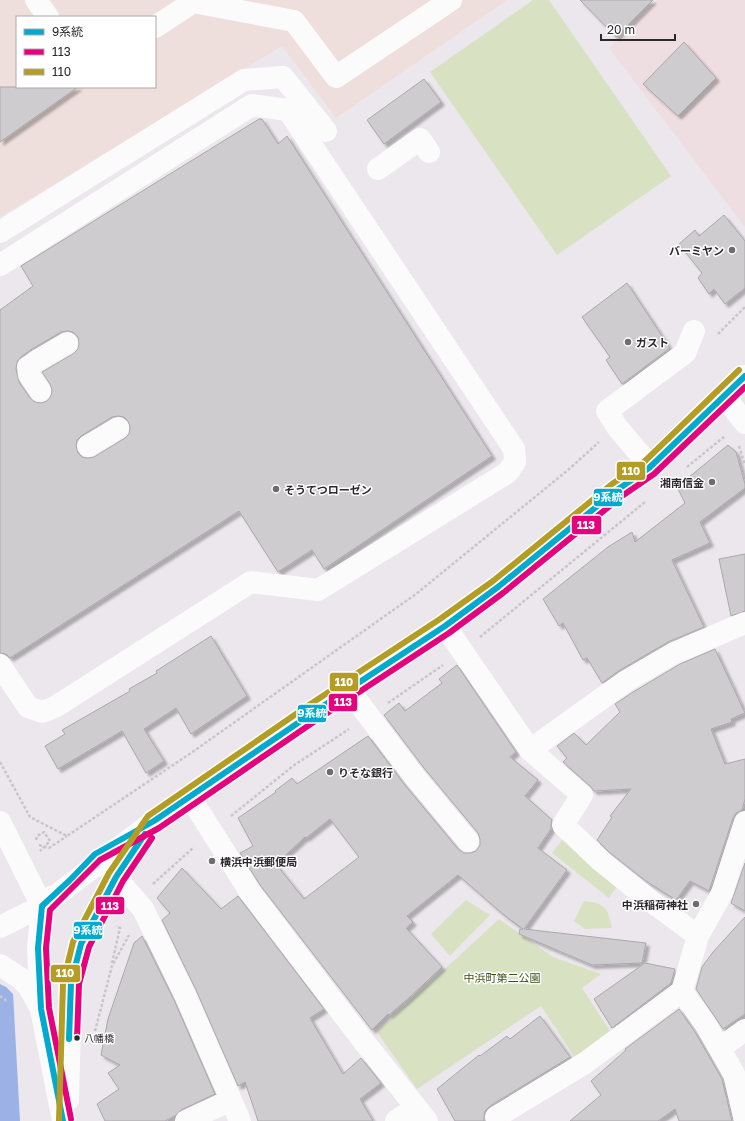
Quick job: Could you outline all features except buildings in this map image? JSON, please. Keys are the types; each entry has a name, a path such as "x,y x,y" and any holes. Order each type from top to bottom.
{"main road":[{"path":"36,0 47,16"},
{"path":"156,26 192,2 294,21 336,77 451,0"},
{"path":"0,232 244,80 283,77 326,131"},
{"path":"0,264 252,105 288,110 514,449 515,462 507,473 318,590 251,582 55,707 42,712 28,707 0,665"},
{"path":"378,169 420,139 429,152"},
{"path":"644,459 616,427 608,411 685,353 694,331"},
{"path":"40,391 29,375 28,368 38,360 67,343"},
{"path":"4,925 42,906 98,857 445,626 498,587 617,490 649,468 745,376"},
{"path":"724,396 740,431"},
{"path":"617,490 644,459 708,413"},
{"path":"88,446 118,428"},
{"path":"530,750 626,681 674,652 745,623"},
{"path":"445,626 530,750 582,795 563,825 602,861 652,902 698,936"},
{"path":"349,690 414,776 468,841"},
{"path":"190,797 250,892 365,1043 422,1114 396,1121"},
{"path":"67,1121 71,983 81,944 116,877 154,821"},
{"path":"0,822 42,906 38,948 40,1009 63,1121"},
{"path":"498,1121 496,1117 585,1063 682,991 698,936 722,893 745,822"},
{"path":"98,857 143,909 185,995 240,1121"},
{"path":"0,965 17,975 29,987 40,1009"},
{"path":"682,991 706,1025 734,1074 745,1121"},
{"path":"721,1050 745,1030"},
{"path":"721,1050 745,1065"},
{"path":"186,1121 231,1100"}],"path":[{"path":"717,335 745,307"},
{"path":"40,851 45,846 50,841 44,832 37,836 36,844 42,846 49,848 192,752 416,594 568,470 616,427"},
{"path":"740,431 742,453 745,465"},
{"path":"686,468 726,434"},
{"path":"479,638 651,497"},
{"path":"230,817 293,766 445,664"},
{"path":"0,762 30,817 67,836"},
{"path":"112,966 143,909 152,884 200,842"},
{"path":"95,1031 120,928 114,924"}],"shaded area":[{"path":"0,0 507,0 336,118 282,46 0,217"},
{"path":"658,0 745,0 745,227 609,48"}],"green space":[{"path":"533,0 549,0 671,176 557,255 430,72"},
{"path":"566,835 620,882 609,898 552,853"},
{"path":"466,900 490,915 450,956 431,934"},
{"path":"584,901 601,905 607,911 612,928 585,929 574,921"},
{"name":"中浜町第二公園","path":"499,919 553,957 601,974 582,988 612,1034 577,1061 541,1006 417,1089 377,1032"}],"water":[{"path":"0,951 13,993 20,1121 0,1121"}],"pier":[{"path":"0,949 2,950 15,996 6,987 0,984"}],"transit line":[{"name":"110","path":"59,1121 63,983 73,942 109,873 148,816 309,705 440,619 493,581 612,484 644,462 739,370"},
{"name":"9系統","path":"63,1121 41,1009 38,948 42,906 95,854 154,821 314,712 445,626 498,587 617,490 649,468 745,376"},
{"name":"113","path":"71,1119 49,1008 46,948 50,910 100,860 159,828 318,719 449,633 503,593 622,496 654,474 745,387"},
{"name":"9系統","path":"69,1039 71,983 81,944 116,877 145,834"},
{"name":"113","path":"77,1039 79,984 89,947 123,881 152,838"}],"place":[{"name":"バーミヤン","path":"732,250"},
{"name":"ガスト","path":"628,342"},
{"name":"湘南信金","path":"712,482"},
{"name":"そうてつローゼン","path":"276,489"},
{"name":"りそな銀行","path":"330,772"},
{"name":"横浜中浜郵便局","path":"212,861"},
{"name":"中浜稲荷神社","path":"696,904"},
{"name":"八幡橋","path":"77,1038"}]}
